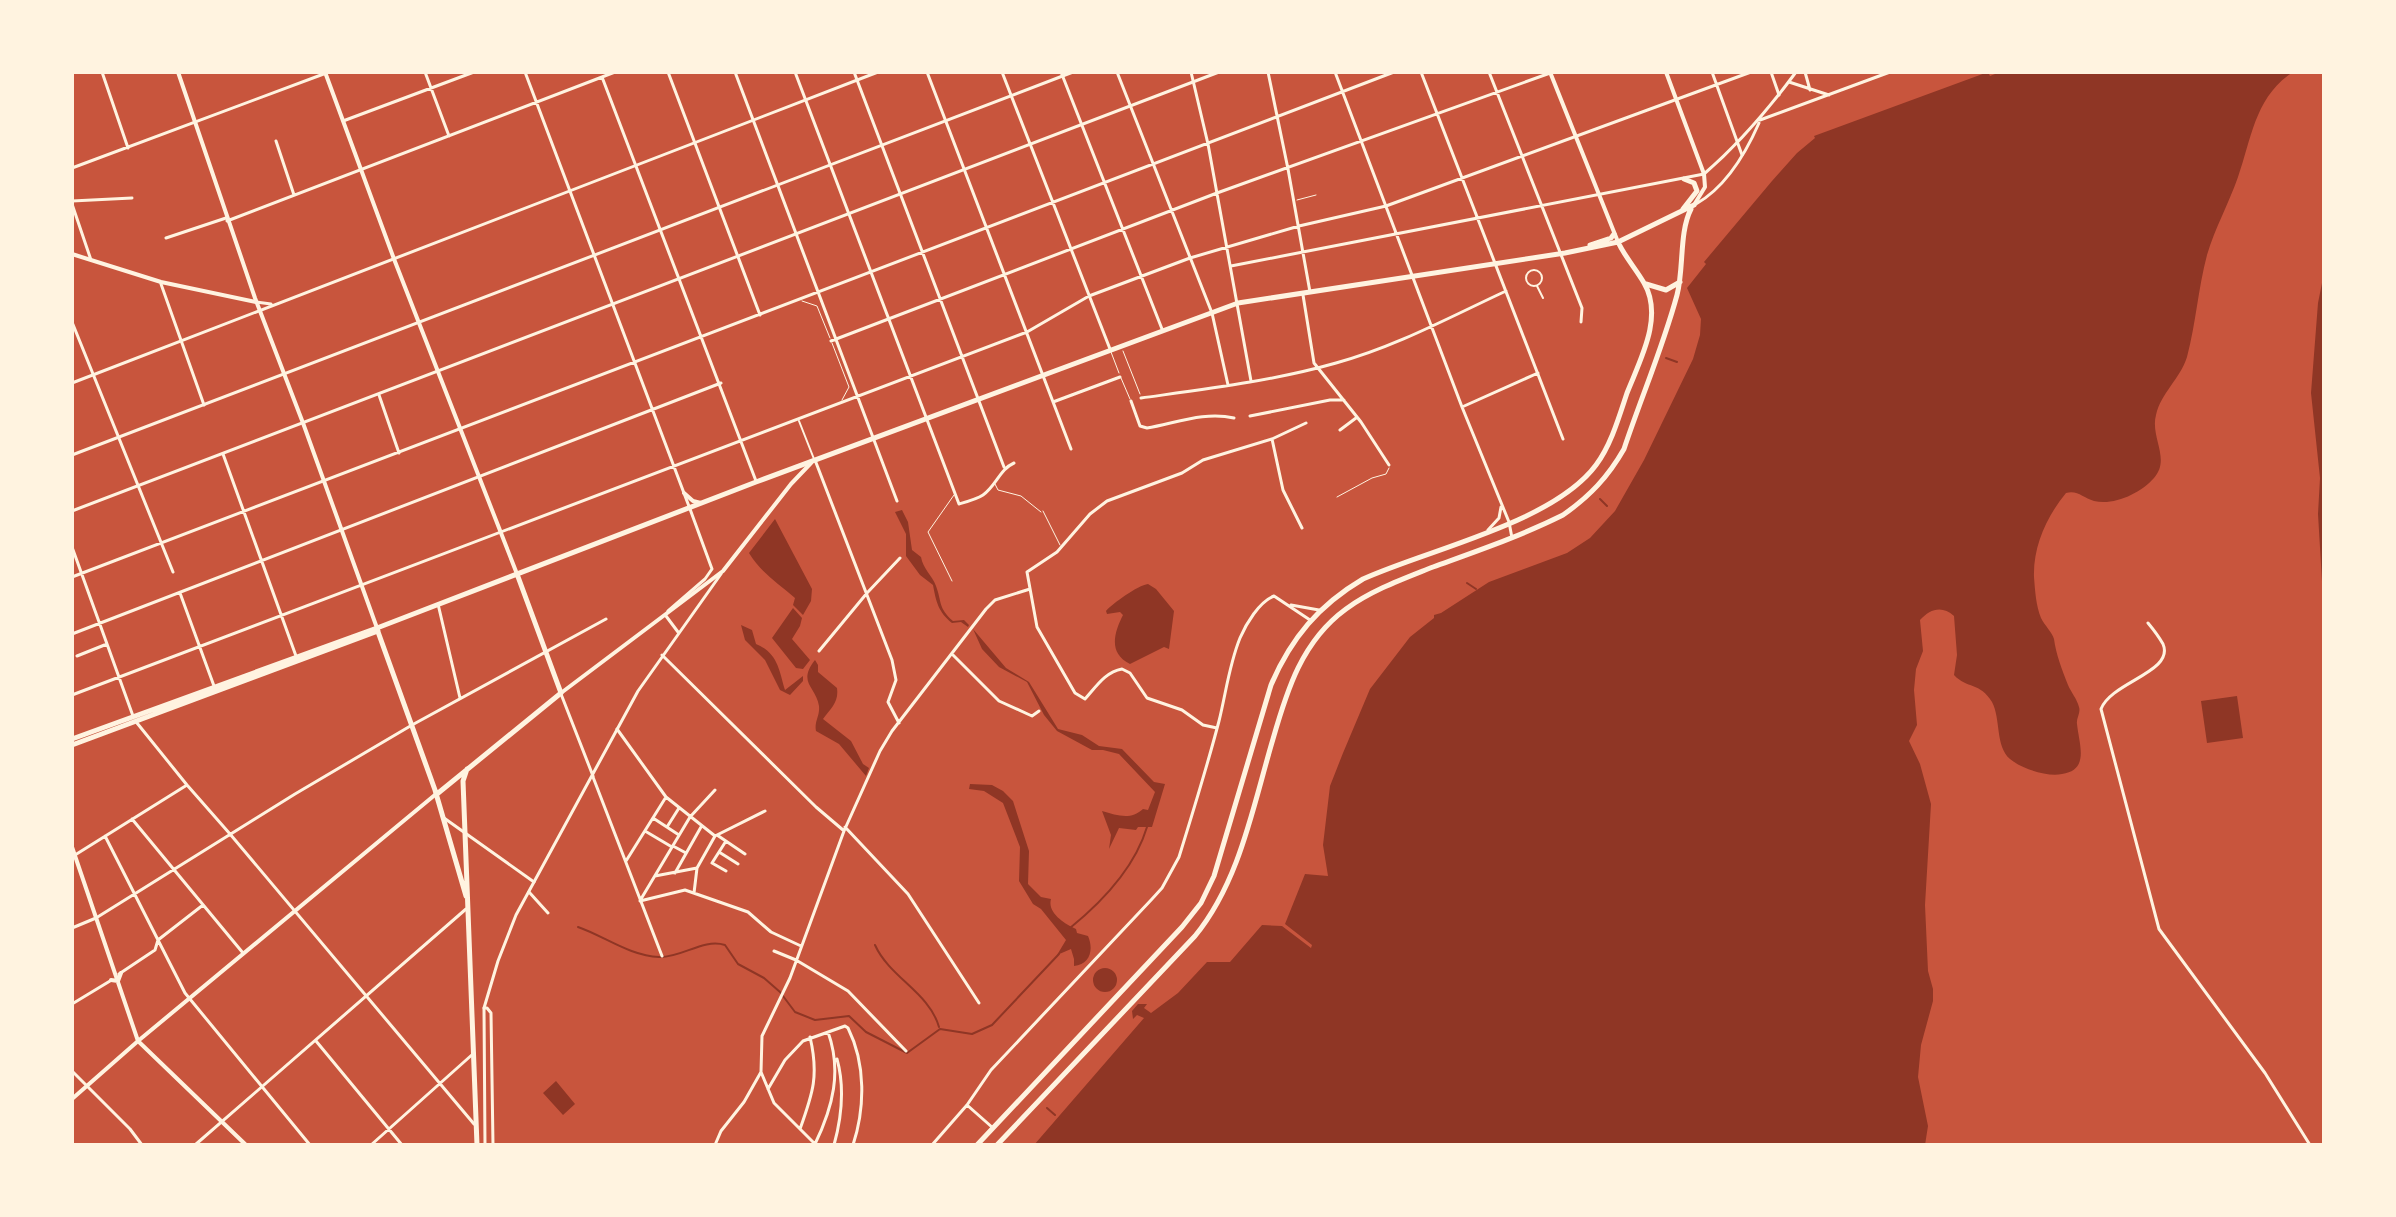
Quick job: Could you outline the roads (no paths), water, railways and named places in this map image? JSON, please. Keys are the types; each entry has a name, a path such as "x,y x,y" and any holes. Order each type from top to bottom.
{"highway":[{"path":"1680,213 1697,191 1694,184 1684,179"},
{"path":"72,742 86,734 134,719 928,416 1238,303 1618,242 1694,205"},
{"path":"997,1145 1195,936 1222,898 1239,852 1289,684 1305,652 1343,611 1378,589 1512,538 1563,515 1586,499 1611,471 1624,449 1681,279 1686,223 1694,205"},
{"path":"1563,253 1611,238 1614,234"},
{"path":"977,1145 1182,927 1208,891 1271,685 1283,658 1310,620 1341,592 1363,579 1533,513 1569,492 1596,465 1607,447 1652,321 1652,306 1645,284 1618,242"},
{"path":"1645,284 1666,290 1676,286 1681,279"},
{"path":"1439,549 1444,563"},
{"path":"1402,563 1408,577"},
{"path":"436,794 561,693 517,574"},
{"path":"72,742 266,672 377,627"},
{"path":"377,627 444,818 469,906"},
{"path":"266,672 296,656"},
{"path":"467,769 463,781 477,1145"},
{"path":"473,1008 484,1008"},
{"path":"1019,1100 1030,1110"},
{"path":"993,1128 1004,1138"}],"main road":[{"path":"178,72 256,302 377,627"},
{"path":"326,72 394,259 517,574"},
{"path":"1551,72 1618,242"},
{"path":"1666,72 1704,174 1705,187 1694,205"},
{"path":"72,254 161,282 256,302"},
{"path":"561,693 723,571 791,484 815,460"},
{"path":"684,493 693,501 704,503"},
{"path":"72,1099 137,1041 436,794"},
{"path":"72,847 137,1041 246,1145"}],"street":[{"path":"102,72 128,148"},
{"path":"72,168 326,72"},
{"path":"425,72 449,136"},
{"path":"343,121 474,72"},
{"path":"525,72 712,565 711,572 664,614 678,632"},
{"path":"166,238 294,195 615,72"},
{"path":"668,72 760,315"},
{"path":"735,72 897,501"},
{"path":"795,72 959,504 983,495 995,484 1004,467 1014,463"},
{"path":"854,72 1004,467"},
{"path":"72,383 878,72"},
{"path":"927,72 1071,449"},
{"path":"1002,72 1110,349"},
{"path":"72,455 1011,96 1061,74 1073,72"},
{"path":"1117,72 1212,313 1228,385"},
{"path":"1191,72 1208,144 1251,381"},
{"path":"72,511 1219,72"},
{"path":"1268,72 1304,252 1314,363 1389,465"},
{"path":"1335,72 1509,522 1512,538"},
{"path":"72,577 1394,72"},
{"path":"1421,72 1563,439"},
{"path":"1489,72 1563,253 1582,308 1581,322"},
{"path":"831,341 1217,193 1551,72"},
{"path":"1712,72 1742,155"},
{"path":"72,695 1027,332 1089,296 1141,276 1299,226 1386,206 1751,72"},
{"path":"1771,72 1779,95"},
{"path":"1231,266 1704,174 1760,120 1795,74 1785,72"},
{"path":"1805,72 1810,90"},
{"path":"1694,205 1721,185 1742,155 1760,120 1890,72"},
{"path":"1061,74 1162,331"},
{"path":"602,77 721,383 756,482"},
{"path":"1789,82 1829,95"},
{"path":"276,141 294,195"},
{"path":"91,260 72,202 132,198"},
{"path":"1529,266 1531,271"},
{"path":"1531,271 1541,275 1541,281 1536,285 1527,281 1526,276 1531,271"},
{"path":"161,282 204,405"},
{"path":"1536,285 1543,298"},
{"path":"1141,398 1251,381 1368,353 1506,291"},
{"path":"256,302 275,305"},
{"path":"72,322 173,572"},
{"path":"1462,407 1538,373"},
{"path":"1053,402 1120,377"},
{"path":"72,634 721,383"},
{"path":"379,395 399,453"},
{"path":"1250,416 1344,400"},
{"path":"1131,401 1140,426 1150,428 1172,421 1221,415 1234,418"},
{"path":"1340,430 1357,418"},
{"path":"799,421 896,675 888,697 889,708 899,723"},
{"path":"1217,729 1203,725 1182,710 1147,698 1130,673 1122,669 1112,672 1085,699 1075,693 1037,627 1027,572 1061,547 1090,514 1107,501 1182,473 1203,460 1272,439 1306,423"},
{"path":"1272,439 1283,490 1302,528"},
{"path":"223,454 296,656"},
{"path":"1486,531 1499,518 1500,503"},
{"path":"72,547 134,719 476,1127"},
{"path":"819,651 900,558"},
{"path":"485,1145 484,1008 498,961 529,891 617,729 662,655 723,571"},
{"path":"835,1051 832,1106 816,1144 774,1103 761,1072 762,1036 782,996 844,829 884,743 970,628 995,600 1030,589"},
{"path":"180,593 214,686"},
{"path":"932,1145 967,1105 991,1070 1162,888 1179,857 1217,729 1230,665 1242,635 1271,596 1310,620"},
{"path":"438,604 461,699"},
{"path":"1287,604 1320,610"},
{"path":"72,928 96,918 412,725 606,619"},
{"path":"2148,623 2163,644 2161,661 2150,672 2109,695 2101,709 2157,921 2165,940 2265,1073 2310,1145"},
{"path":"77,656 107,644"},
{"path":"952,654 999,701 1032,716 1039,711"},
{"path":"662,655 908,894 979,1003"},
{"path":"561,693 662,956"},
{"path":"617,729 666,797 701,827 745,854"},
{"path":"75,855 187,785"},
{"path":"640,901 690,817 715,790"},
{"path":"625,863 666,797"},
{"path":"667,827 679,808"},
{"path":"694,893 697,868 716,836 765,811"},
{"path":"444,818 534,882"},
{"path":"653,818 679,835"},
{"path":"132,819 243,953"},
{"path":"675,873 701,827"},
{"path":"645,831 686,853"},
{"path":"105,836 189,999 310,1145"},
{"path":"726,841 712,863 726,871"},
{"path":"719,852 738,864"},
{"path":"655,876 697,868"},
{"path":"640,901 685,890 748,912 771,932 801,946"},
{"path":"529,891 548,913"},
{"path":"157,949 158,940 203,905"},
{"path":"195,1145 469,906"},
{"path":"72,1004 157,949 164,951"},
{"path":"774,951 796,960 848,991 906,1051"},
{"path":"484,1008 491,1013 493,1145"},
{"path":"768,1089 785,1060 810,1037 845,1026 856,1050 862,1102 853,1145"},
{"path":"828,1032 835,1051 842,1095 834,1145"},
{"path":"800,1129 812,1100 816,1077 810,1037"},
{"path":"316,1041 402,1145"},
{"path":"371,1145 474,1053"},
{"path":"72,1071 142,1145"},
{"path":"715,1145 761,1072"},
{"path":"967,1105 993,1128"}],"lane":[{"path":"1294,201 1316,195"},
{"path":"799,300 817,306 849,387 849,392 840,402"},
{"path":"1110,349 1131,401 1141,398 1122,345"},
{"path":"1337,497 1386,474 1389,465"},
{"path":"995,484 998,490 1021,496 1042,512 1061,547"},
{"path":"952,581 928,532 955,494"}],"waterway":[{"path":"1666,358 1677,362"},
{"path":"1600,499 1607,506"},
{"path":"1467,583 1476,589"},
{"path":"1070,928 1094,907 1126,870 1147,827"},
{"path":"578,927 648,956 668,956 709,944 725,945 738,964 764,978 795,1012 815,1020 849,1016 866,1032 907,1053 940,1029 972,1034 992,1025 1059,954"},
{"path":"875,945 890,967 927,1004 939,1027"},
{"path":"1047,1108 1055,1115"}]}
